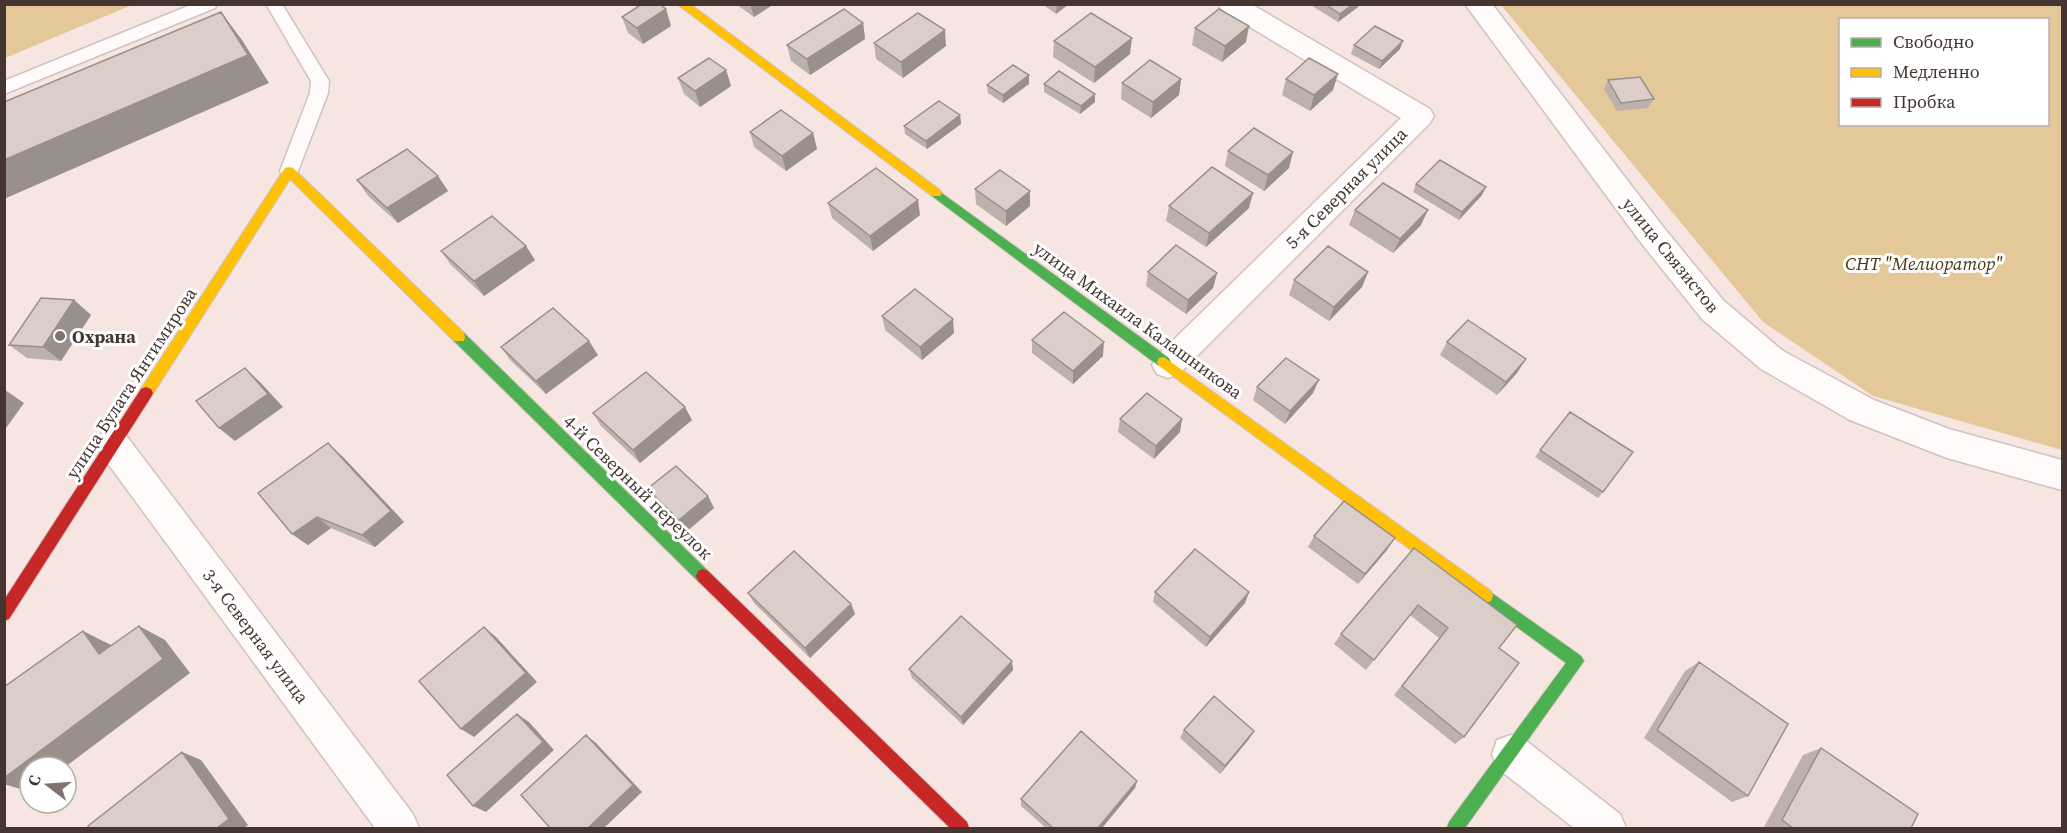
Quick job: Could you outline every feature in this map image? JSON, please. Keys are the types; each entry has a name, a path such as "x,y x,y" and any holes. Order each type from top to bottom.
{"street":[{"name":"улица Михаила Калашникова","path":"682,4 1168,364 1576,662 1511,754"},
{"name":"5-я Северная улица","path":"1168,364 1420,116 1232,4"},
{"name":"улица Связистов","path":"1478,4 1653,236 1713,310 1772,360 1862,410 1947,443 2062,475"},
{"name":"улица Булата Янтимирова","path":"4,614 289,171"},
{"name":"4-й Северный переулок","path":"289,171 962,828"},
{"name":"3-я Северная улица","path":"113,444 399,828"},
{"path":"1455,828 1511,754 1605,828"}],"lane":[{"path":"4,88 209,4"},
{"path":"274,4 320,81 319,93 289,171"}],"green space":[{"path":"5,4 132,4 132,5 5,58"},
{"name":"СНТ \"Мелиоратор\"","path":"1501,5 2062,5 2062,450 1873,396 1763,322"}],"building":[{"path":"642,4 659,4 666,9 637,28 622,17"},
{"path":"1325,4 1353,4 1340,14"},
{"path":"844,9 863,23 807,59 787,45"},
{"path":"1219,9 1249,26 1225,46 1195,28"},
{"path":"221,12 248,55 4,160 4,102"},
{"path":"918,13 945,30 901,62 874,43"},
{"path":"1091,13 1132,38 1095,67 1054,41"},
{"path":"1375,26 1403,41 1382,61 1354,45"},
{"path":"709,58 726,70 695,91 678,78"},
{"path":"1309,58 1338,74 1314,95 1286,79"},
{"path":"1150,60 1181,79 1153,102 1122,83"},
{"path":"1013,65 1029,75 1003,95 987,85"},
{"path":"1059,71 1095,94 1081,106 1044,84"},
{"path":"1640,77 1654,99 1621,103 1608,80"},
{"path":"939,101 960,115 926,141 904,126"},
{"path":"781,110 813,133 782,156 750,132"},
{"path":"1254,128 1293,152 1268,175 1228,151"},
{"path":"407,149 438,176 387,208 357,180"},
{"path":"1440,160 1486,187 1462,212 1416,184"},
{"path":"1212,167 1253,193 1209,233 1169,206"},
{"path":"876,168 918,200 870,236 828,203"},
{"path":"1000,170 1030,191 1006,211 975,189"},
{"path":"1383,183 1428,210 1400,239 1355,210"},
{"path":"492,216 526,246 474,281 441,251"},
{"path":"1176,245 1217,273 1188,300 1148,272"},
{"path":"1328,246 1368,272 1334,307 1294,280"},
{"path":"915,289 953,319 920,347 882,316"},
{"path":"41,298 74,300 43,347 9,345"},
{"path":"553,308 589,341 536,381 501,347"},
{"path":"1064,312 1104,342 1073,371 1032,340"},
{"path":"1468,320 1526,359 1506,382 1447,342"},
{"path":"1286,358 1319,380 1290,411 1257,387"},
{"path":"245,368 268,394 219,428 196,401"},
{"path":"646,372 685,407 633,450 593,413"},
{"path":"1147,393 1182,419 1156,446 1120,419"},
{"path":"1570,412 1633,452 1603,492 1540,450"},
{"path":"328,443 391,511 362,535 317,517 292,534 258,493"},
{"path":"676,466 708,496 679,520 647,489"},
{"path":"1344,501 1395,538 1365,574 1314,536"},
{"path":"1414,548 1517,625 1499,648 1519,663 1464,737 1402,686 1448,628 1418,605 1374,660 1341,634"},
{"path":"1195,549 1249,592 1210,637 1155,592"},
{"path":"794,551 851,604 805,648 748,593"},
{"path":"961,616 1012,661 961,717 909,669"},
{"path":"139,626 163,659 35,755 18,755 18,768 4,778 4,687 83,631 99,654"},
{"path":"484,627 526,673 461,729 419,681"},
{"path":"1699,662 1788,724 1748,796 1657,730"},
{"path":"1214,696 1254,731 1225,766 1184,730"},
{"path":"517,714 543,742 473,806 447,775"},
{"path":"1081,731 1137,781 1098,828 1053,828 1021,799"},
{"path":"586,735 633,785 588,828 550,828 521,795"},
{"path":"1821,748 1918,814 1911,828 1793,828 1782,820"},
{"path":"182,752 229,819 217,828 90,828 88,826"}],"traffic: fast":[{"path":"936,193 1164,362"},
{"path":"459,337 703,576"},
{"path":"1455,828 1576,661 1486,596"}],"traffic: slow":[{"path":"682,4 936,193"},
{"path":"146,393 289,171 459,337"},
{"path":"1164,362 1486,596"}],"traffic: jam":[{"path":"4,614 146,393"},
{"path":"703,576 961,828"}],"place":[{"name":"Охрана","path":"60,336"}]}
